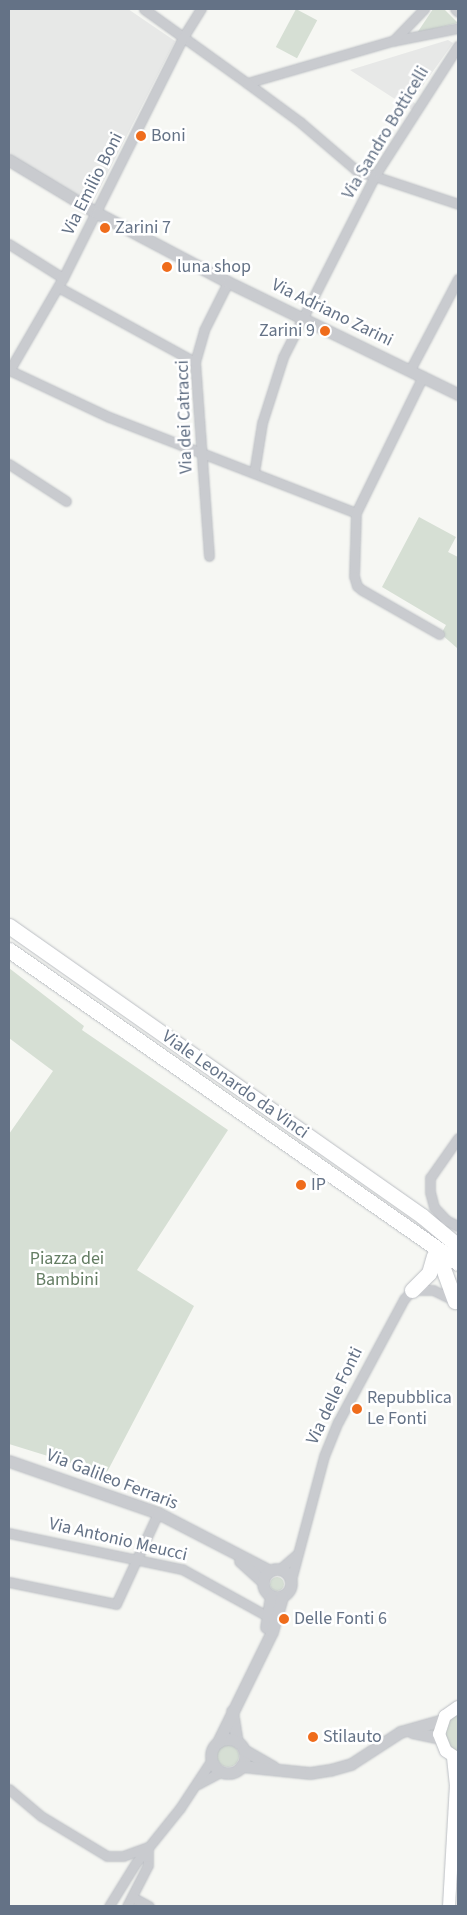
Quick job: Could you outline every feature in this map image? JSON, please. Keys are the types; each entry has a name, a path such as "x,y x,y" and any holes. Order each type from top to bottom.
{"highway":[{"name":"Viale Leonardo da Vinci","path":"9,926 422,1216 458,1246"},
{"name":"Viale Leonardo da Vinci","path":"9,950 433,1253 458,1263"},
{"path":"422,1216 458,1239"},
{"path":"433,1253 458,1273"},
{"path":"412,1290 428,1273 433,1253"},
{"path":"433,1253 456,1302"}],"main road":[{"path":"449,1906 456,1786 455,1758 440,1738 442,1720 458,1706"}],"street":[{"path":"144,9 182,39 300,122 356,170 374,178 458,204"},
{"name":"Via Emilio Boni","path":"9,370 63,278 97,214 182,39 201,9"},
{"path":"392,41 424,9"},
{"path":"455,9 458,12"},
{"path":"247,83 392,41 458,28"},
{"name":"Via Sandro Botticelli","path":"254,473 262,423 283,357 374,178 458,46"},
{"name":"Via Adriano Zarini","path":"9,160 97,214 303,320 458,394"},
{"path":"9,244 63,278"},
{"path":"410,370 458,279"},
{"name":"Via dei Catracci","path":"209,556 195,362 204,330 228,282"},
{"path":"58,287 195,362"},
{"path":"9,370 109,417 356,513"},
{"path":"423,376 356,513 354,576 357,586 439,634"},
{"path":"9,464 66,502"},
{"path":"458,1138 430,1178 430,1192 434,1207 446,1220 458,1226"},
{"path":"412,1290 433,1290 456,1302"},
{"name":"Via delle Fonti","path":"277,1597 290,1588 297,1554 324,1456 338,1422 412,1290"},
{"name":"Via Galileo Ferraris","path":"9,1461 158,1513 227,1550"},
{"path":"9,1582 116,1604 139,1560 158,1513"},
{"name":"Via Antonio Meucci","path":"9,1533 182,1569 269,1617"},
{"path":"227,1550 275,1570 291,1580"},
{"path":"227,1550 262,1581 264,1590 277,1597"},
{"path":"262,1581 297,1554"},
{"path":"254,1665 277,1597"},
{"path":"109,1906 148,1847 194,1787 211,1761 212,1750 218,1742 232,1709 272,1632 277,1597"},
{"path":"232,1709 240,1746 241,1766"},
{"path":"194,1787 221,1772 230,1773 241,1766 310,1773 351,1764 402,1731 442,1720"},
{"path":"402,1731 440,1738"},
{"path":"218,1742 227,1739 277,1769"},
{"path":"211,1761 221,1772"},
{"path":"9,1789 42,1816 107,1856 122,1856 148,1847"},
{"path":"127,1906 148,1864 148,1847"},
{"path":"132,1898 149,1906"}],"shaded area":[{"path":"9,9 128,9 175,41 87,214 9,166"},
{"path":"448,40 453,43 412,101 416,104 412,110 350,70"}],"green space":[{"path":"296,9 317,20 297,58 276,47"},
{"path":"433,9 444,9 458,23 417,33"},
{"path":"419,517 456,537 448,552 458,557 457,648 441,634 446,625 382,587"},
{"name":"Piazza dei Bambini","path":"9,968 84,1026 82,1030 228,1130 137,1270 194,1306 106,1474 9,1444 9,1134 53,1071 9,1038"},
{"path":"274,1577 280,1577 284,1584 280,1591 274,1591 270,1587 270,1581"},
{"path":"458,1712 458,1752 451,1747 445,1735 449,1719"},
{"path":"228,1745 236,1748 239,1756 236,1764 228,1767 220,1764 217,1756 220,1748"}],"place":[{"name":"Boni","path":"141,136"},
{"name":"Zarini 7","path":"105,228"},
{"name":"luna shop","path":"167,267"},
{"name":"Zarini 9","path":"325,331"},
{"name":"IP","path":"301,1185"},
{"name":"Repubblica Le Fonti","path":"357,1409"},
{"name":"Delle Fonti 6","path":"284,1619"},
{"name":"Stilauto","path":"313,1737"}]}
